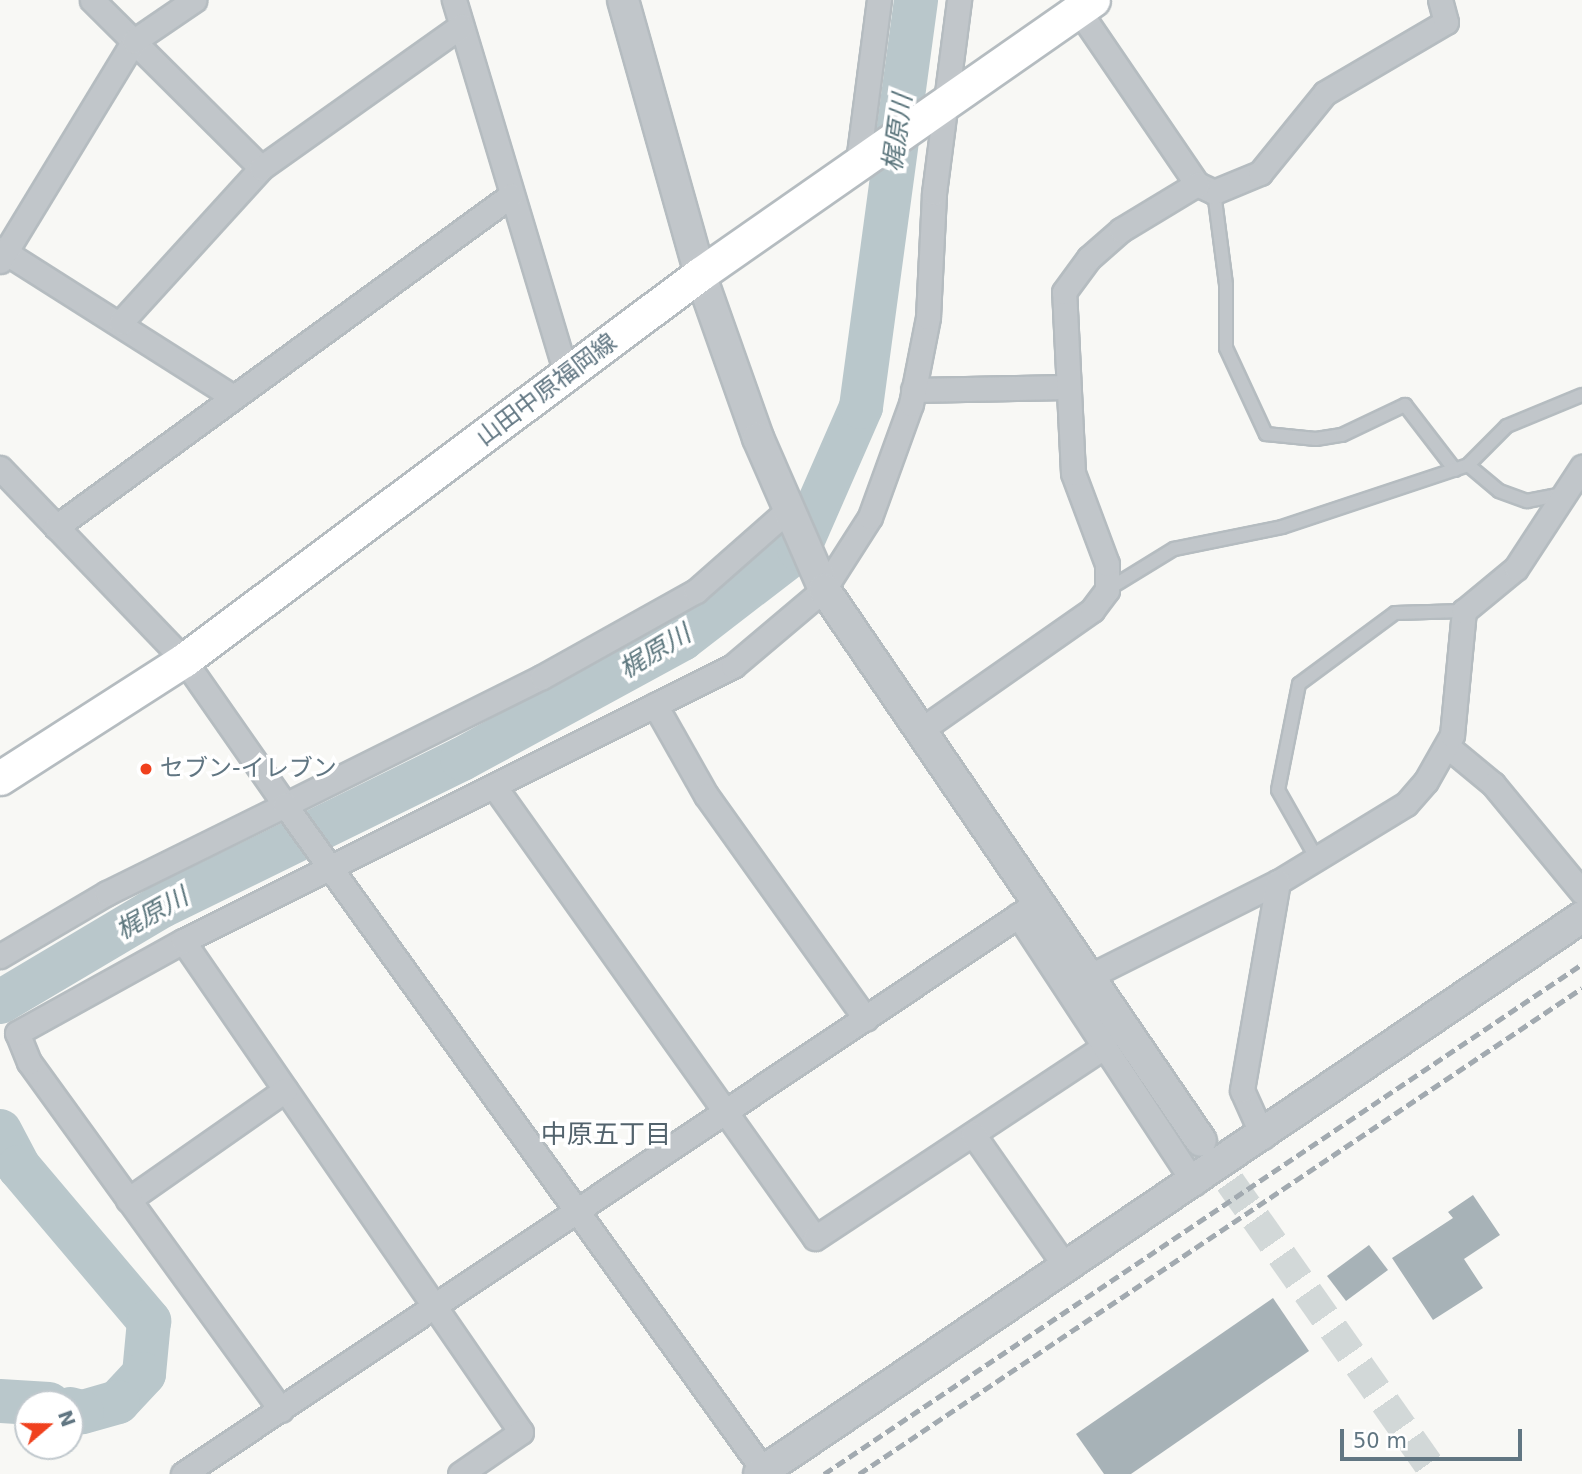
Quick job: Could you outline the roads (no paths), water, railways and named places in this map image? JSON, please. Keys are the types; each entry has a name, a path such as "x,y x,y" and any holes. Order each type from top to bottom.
{"main road":[{"name":"山田中原福岡線","path":"0,778 184,660 700,274 862,165 1086,5"}],"street":[{"path":"92,0 261,168"},
{"path":"194,0 134,41 2,254 121,322 230,395"},
{"path":"454,0 510,196 567,376"},
{"path":"624,0 700,274 790,515 821,584 918,732 1027,909 1104,1046 1194,1183"},
{"path":"862,165 879,0"},
{"path":"281,1410 29,1062 18,1033 183,941 329,866 733,666 821,584 870,517 914,390 928,317 934,113 959,0"},
{"path":"918,732 1092,610 1107,590 1107,564 1073,473 1068,387 1064,292 1088,258 1121,230 1205,188 1261,173 1325,93 1447,22 1440,0"},
{"path":"1086,5 1205,188"},
{"path":"121,322 261,168 461,26"},
{"path":"56,527 230,395 510,196"},
{"path":"914,390 1068,387"},
{"path":"1088,977 1278,882 1406,804 1447,746 1464,611 1516,568 1582,467"},
{"path":"0,468 184,660 574,1214 762,1472 1065,1266 1263,1137 1582,917"},
{"path":"0,956 107,893 542,677 696,591 790,515"},
{"path":"655,705 706,795 866,1020"},
{"path":"1447,746 1493,784 1582,892"},
{"path":"494,786 815,1238 1104,1046"},
{"path":"1263,1137 1242,1090 1278,882"},
{"path":"183,1474 726,1114 1027,909"},
{"path":"1027,909 1088,977 1201,1141"},
{"path":"183,941 521,1432 460,1474"},
{"path":"128,1200 285,1090"},
{"path":"973,1134 1065,1266"}],"lane":[{"path":"1205,188 1226,285 1226,348 1266,434 1316,439 1342,435 1405,405 1455,470"},
{"path":"1107,590 1174,549 1282,527 1468,465 1507,426 1582,395"},
{"path":"1468,465 1500,491 1528,501 1564,494"},
{"path":"1317,859 1278,790 1299,684 1395,612 1464,611"}],"waterway":[{"name":"梶原川","path":"0,1002 162,906 462,759 682,639 799,549 861,407 916,0"},
{"name":"梶原川","path":"0,1131 19,1167 149,1321 144,1374 118,1402 84,1411"},
{"name":"梶原川","path":"0,1401 14,1402"}],"tunnel":[{"path":"1204,1145 1435,1474"}],"railway":[{"path":"824,1474 1582,964"},
{"path":"859,1474 1582,988"}],"place":[{"name":"セブン-イレブン","path":"146,769"}],"district":[{"name":"中原五丁目","path":"606,1135"}]}
